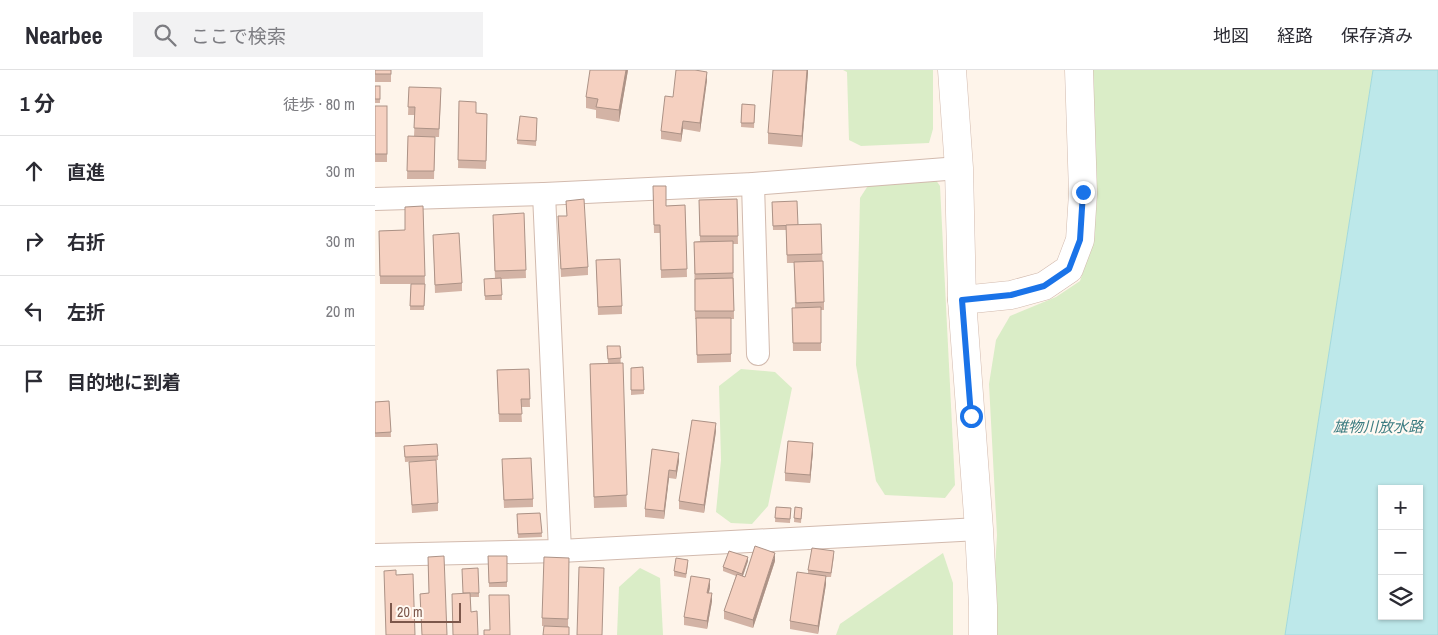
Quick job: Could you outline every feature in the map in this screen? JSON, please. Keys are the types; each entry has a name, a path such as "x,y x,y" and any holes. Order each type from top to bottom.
{"street":[{"path":"952,70 959,168 962,300 979,529 983,635"},
{"path":"962,300 1011,295 1044,286 1069,269 1080,240 1083,192 1079,70"},
{"path":"375,199 544,194 753,184 959,168"},
{"path":"753,184 757,354"},
{"path":"544,194 560,551"},
{"path":"375,555 560,551 979,529"}],"green space":[{"path":"843,70 933,70 933,129 929,143 861,146 849,140 847,72"},
{"path":"1092,70 1373,70 1285,635 991,635 997,535 989,384 996,340 1010,316 1056,297 1080,281 1095,235"},
{"path":"931,173 940,186 955,485 945,498 885,495 876,481 856,365 860,198 871,181"},
{"path":"741,369 775,372 792,388 768,506 752,524 731,523 716,512 721,460 719,386"},
{"path":"943,553 953,583 953,635 836,635 840,624"},
{"path":"640,568 660,578 663,635 617,635 619,587"}],"water":[{"name":"雄物川放水路","path":"1373,70 1438,70 1438,635 1285,635"}],"building":[{"path":"375,70 391,70 391,74 375,74"},
{"path":"590,70 626,70 619,110 596,107 598,99 586,97"},
{"path":"676,70 707,72 700,123 683,121 681,134 661,131 665,96 673,97"},
{"path":"773,70 807,70 802,136 768,133"},
{"path":"375,86 380,86 380,99 375,99"},
{"path":"409,87 441,88 439,129 414,128 415,107 408,107"},
{"path":"459,101 476,102 476,113 487,114 486,161 458,160"},
{"path":"742,104 755,105 754,123 741,123"},
{"path":"375,106 387,106 387,154 375,154"},
{"path":"520,116 537,118 536,141 517,140"},
{"path":"408,136 435,137 434,171 407,171"},
{"path":"653,186 666,186 666,206 685,205 687,269 661,270 660,225 654,225"},
{"path":"584,199 588,267 561,269 558,216 567,216 566,201"},
{"path":"737,199 738,236 700,236 699,200"},
{"path":"797,201 798,225 773,226 772,202"},
{"path":"423,206 425,276 380,276 379,231 405,230 405,207"},
{"path":"524,213 526,270 495,271 493,215"},
{"path":"821,224 822,254 787,255 786,225"},
{"path":"459,233 462,283 435,285 433,235"},
{"path":"733,241 733,273 695,274 694,242"},
{"path":"620,259 622,306 598,307 596,260"},
{"path":"823,261 824,302 796,303 794,262"},
{"path":"501,278 502,295 485,296 484,279"},
{"path":"733,278 734,311 695,311 695,279"},
{"path":"411,284 425,284 424,306 410,306"},
{"path":"821,307 821,343 793,343 792,308"},
{"path":"696,318 731,318 731,354 697,355"},
{"path":"607,346 620,346 621,358 608,359"},
{"path":"623,363 627,495 594,497 590,364"},
{"path":"643,367 644,390 631,390 631,368"},
{"path":"529,369 530,399 521,399 522,414 499,414 497,370"},
{"path":"389,401 391,432 375,433 375,402"},
{"path":"692,420 716,423 704,505 679,501"},
{"path":"788,441 813,443 810,475 785,473"},
{"path":"437,444 438,456 405,457 404,446"},
{"path":"652,449 679,453 676,471 669,470 664,511 645,509"},
{"path":"531,458 533,499 504,500 502,459"},
{"path":"436,460 438,503 412,505 409,462"},
{"path":"776,507 791,508 790,519 775,518"},
{"path":"795,507 802,508 801,519 794,518"},
{"path":"540,513 542,533 518,534 517,514"},
{"path":"755,546 775,553 753,620 724,611 737,574 745,577"},
{"path":"812,548 834,551 831,573 808,570"},
{"path":"729,551 748,557 742,574 723,567"},
{"path":"444,556 447,635 422,635 420,594 429,593 428,557"},
{"path":"488,556 507,556 507,582 489,583"},
{"path":"544,557 569,558 568,619 542,618"},
{"path":"676,558 688,560 686,574 674,571"},
{"path":"579,567 604,568 602,635 577,635"},
{"path":"478,568 479,593 463,593 462,569"},
{"path":"396,570 396,575 413,574 415,635 386,635 384,571"},
{"path":"797,572 826,576 818,626 790,621"},
{"path":"691,576 710,579 707,593 712,593 707,621 684,617"},
{"path":"470,593 471,612 477,611 478,635 453,635 452,594"},
{"path":"489,595 509,595 510,635 484,635 484,630 490,630"},
{"path":"544,626 569,627 569,635 543,635"}],"route":[{"path":"971,416 962,300 1011,295 1044,286 1069,269 1080,240 1083,192"}]}
